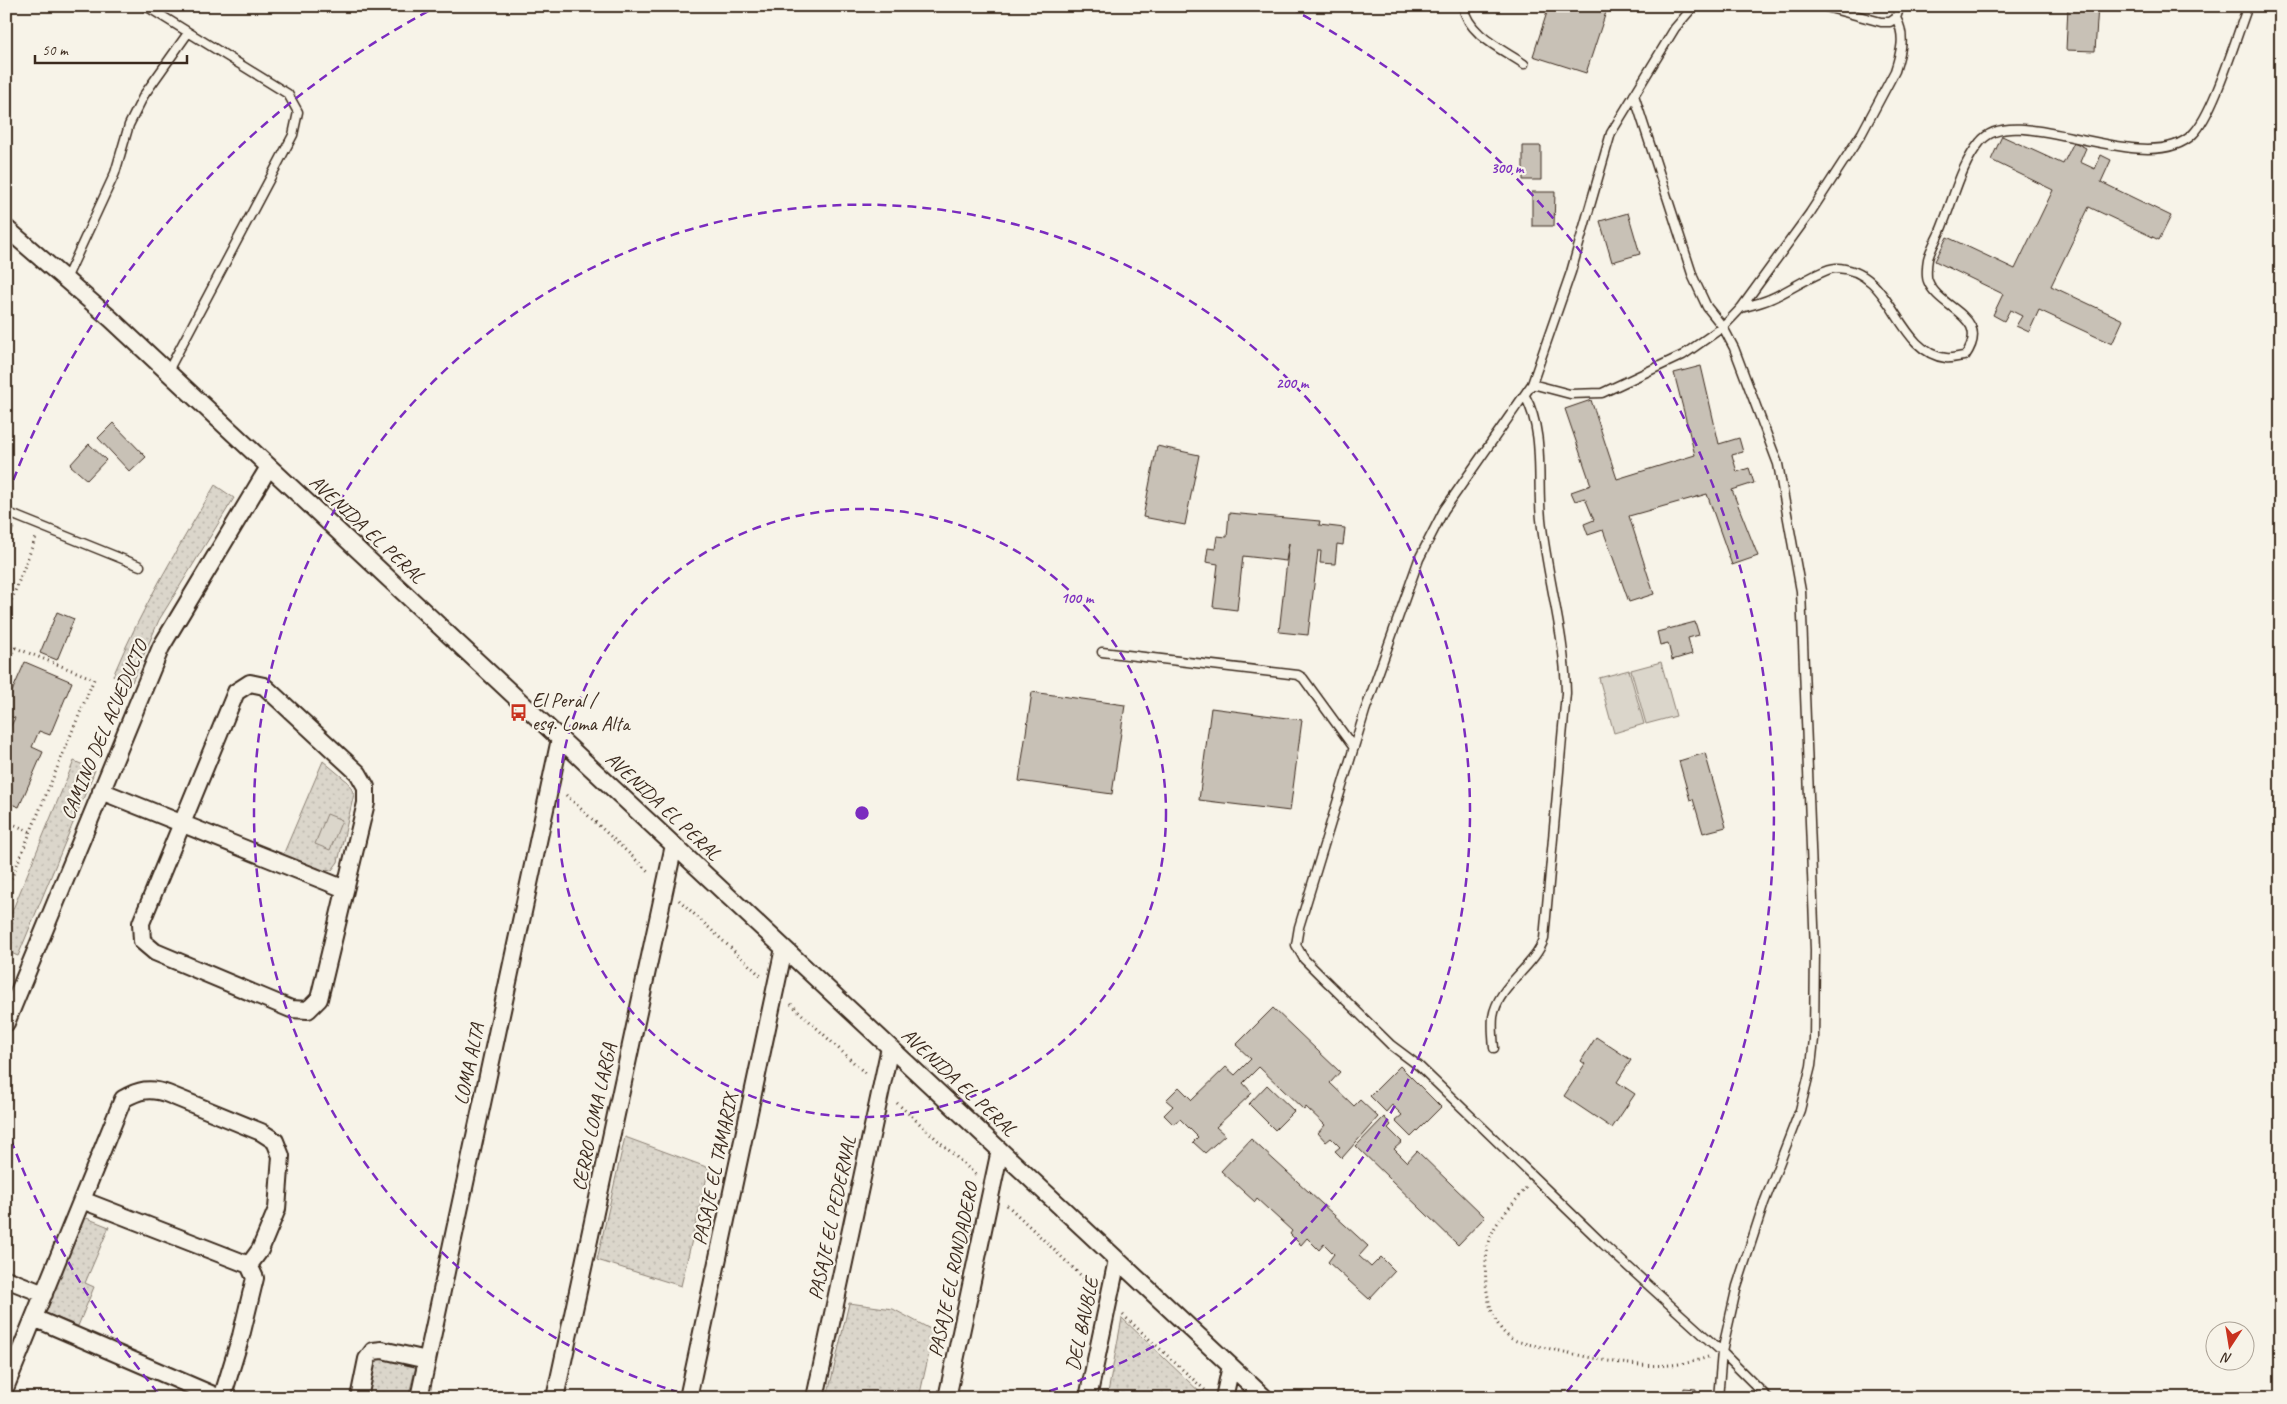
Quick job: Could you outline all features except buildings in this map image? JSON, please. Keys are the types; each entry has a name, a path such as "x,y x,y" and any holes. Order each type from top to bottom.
{"street":[{"name":"AVENIDA EL PERAL","path":"6,228 66,279 167,372 1265,1398"},
{"name":"CAMINO DEL ACUEDUCTO","path":"6,1023 161,647 269,467"},
{"path":"250,683 264,686 358,773 366,787 366,803 345,889 318,999 308,1010 291,1009 155,952 142,941 141,923 236,692 250,683"},
{"name":"LOMA ALTA","path":"419,1398 560,739"},
{"path":"102,791 345,889"},
{"name":"CERRO LOMA LARGA","path":"555,1398 674,845"},
{"name":"PASAJE EL TAMARIX","path":"688,1398 784,948"},
{"name":"PASAJE EL PEDERNAL","path":"815,1398 890,1047"},
{"path":"6,1386 123,1099 141,1090 163,1092 261,1132 275,1142 281,1156 277,1209 260,1250 249,1264"},
{"name":"PASAJE EL RONDADERO","path":"947,1398 1000,1150"},
{"path":"34,1318 221,1398 241,1336 255,1278 249,1264 82,1200"},
{"name":"DEL BAUBLE","path":"1088,1398 1118,1260"},
{"path":"6,1279 44,1294"},
{"path":"359,1398 367,1359 373,1351 382,1350 427,1360"},
{"path":"1224,1398 1231,1366"}],"lane":[{"path":"146,6 288,94 298,112 293,135 167,372"},
{"path":"1463,6 1466,18 1475,31 1524,64"},
{"path":"1694,6 1675,28 1607,144 1571,272 1532,384 1526,396 1444,510 1426,542 1354,748 1299,927 1296,945 1304,959 1330,986 1391,1044 1419,1066 1603,1244 1722,1352 1768,1398"},
{"path":"1822,6 1881,22 1890,22 1896,18 1900,6"},
{"path":"1741,308 1770,300 1833,268 1847,269 1865,276 1874,283 1914,339 1928,353 1946,358 1965,356 1971,347 1973,332 1968,320 1936,293 1928,281 1928,260 1967,162 1980,141 1995,129 2016,129 2062,134 2139,150 2155,150 2175,144 2192,135 2207,114 2248,6"},
{"path":"1532,384 1570,394 1602,392 1683,355 1722,327 1741,308 1810,213 1862,133 1887,87 1895,71 1902,48 1902,31 1896,18"},
{"path":"66,279 115,173 129,125 144,95 188,33"},
{"path":"1634,95 1693,277 1707,307 1722,327 1734,348 1778,464 1801,591 1815,960 1814,1039 1807,1083 1797,1118 1744,1261 1722,1352 1718,1398"},
{"path":"1494,1048 1493,1017 1496,1006 1510,986 1536,957 1544,939 1566,693 1564,660 1541,520 1536,425 1526,396"},
{"path":"6,512 140,566"},
{"path":"1102,652 1298,674 1303,678 1354,748"}],"path":[{"path":"6,614 40,526"},
{"path":"6,644 94,679 6,892"},
{"path":"6,666 14,648"},
{"path":"6,821 31,832"},
{"path":"1534,1177 1493,1230 1486,1264 1488,1295 1497,1325 1510,1338 1527,1344 1648,1365 1684,1363 1722,1352"}],"shaded area":[{"path":"215,485 234,498 159,620 132,682 113,676 148,603"},
{"path":"1661,662 1676,716 1646,724 1631,670"},
{"path":"1629,670 1644,724 1614,733 1599,678"},
{"path":"74,761 95,770 18,956 6,951 6,926"},
{"path":"323,761 348,782 354,794 338,862 332,870 324,871 283,855"},
{"path":"327,814 342,820 330,850 315,844"},
{"path":"625,1137 709,1168 681,1286 597,1260"},
{"path":"84,1217 109,1227 85,1283 94,1287 78,1326 45,1313"},
{"path":"849,1303 893,1309 934,1331 919,1398 827,1398"},
{"path":"1122,1318 1206,1398 1107,1398"},
{"path":"376,1353 417,1362 408,1398 366,1398"}],"place":[{"name":"El Peral / esq. Loma Alta","path":"518,712"}]}
